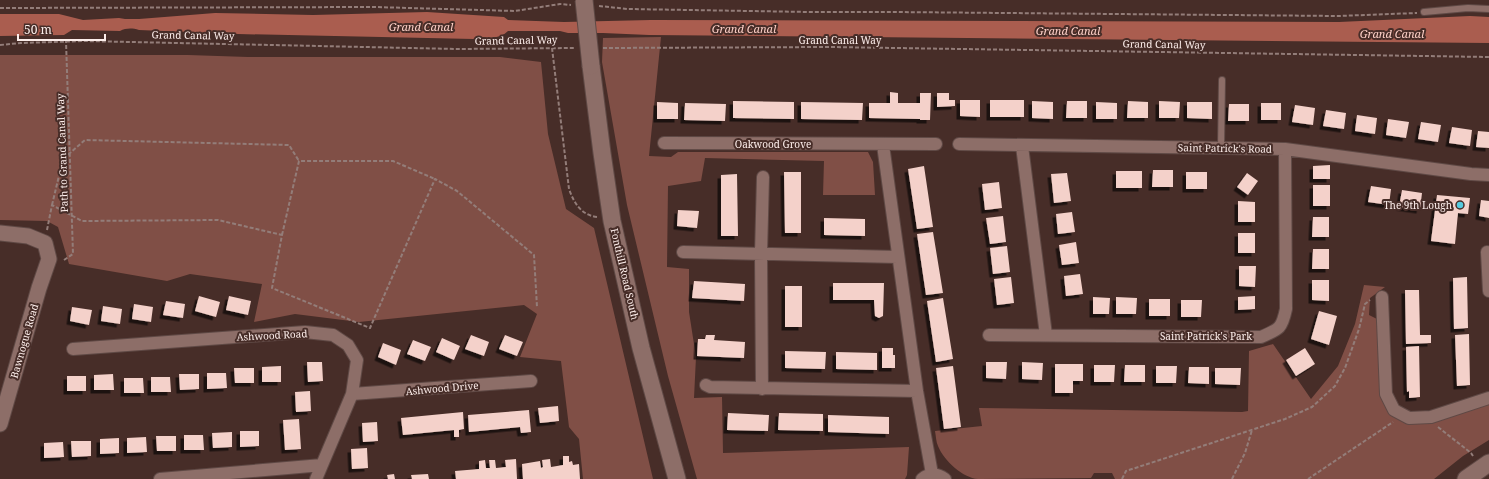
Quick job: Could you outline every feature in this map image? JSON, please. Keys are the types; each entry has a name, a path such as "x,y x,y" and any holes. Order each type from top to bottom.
{"main road":[{"name":"Fonthill Road South","path":"586,3 591,66 612,221 641,348 677,479"},
{"path":"1466,479 1489,463"}],"street":[{"name":"Oakwood Grove","path":"664,143 936,144"},
{"name":"Saint Patrick's Road","path":"959,144 1285,149 1489,175"},
{"path":"883,145 917,391 927,477 941,476 945,479"},
{"path":"1022,146 1042,319 1046,336"},
{"name":"Saint Patrick's Park","path":"989,335 1261,337 1275,331 1283,324 1286,309 1285,149"},
{"path":"762,389 761,254 763,177"},
{"path":"0,233 28,236 45,243 57,260"},
{"path":"683,252 898,257"},
{"path":"1488,252 1489,291"},
{"name":"Bawnogue Road","path":"0,424 39,288 57,260"},
{"path":"1378,296 1386,394 1394,410 1409,418 1431,417 1489,398"},
{"name":"Ashwood Road","path":"73,349 305,332 333,335 348,345 357,360 352,394 316,479"},
{"name":"Ashwood Drive","path":"352,394 364,395 531,381"},
{"path":"706,385 710,387 762,389 917,391"},
{"path":"160,479 174,479 322,465"}],"lane":[{"path":"1424,12 1468,8 1489,9"},
{"path":"1221,148 1222,80"}],"path":[{"path":"0,8 374,7 515,11 560,4 586,3 628,9 810,12 1338,16 1424,12"},
{"name":"Grand Canal Way","path":"0,45 66,41 458,49 580,48"},
{"name":"Path to Grand Canal Way","path":"57,260 73,254 66,41"},
{"path":"552,48 570,189 573,200 584,212 592,216 600,217"},
{"name":"Grand Canal Way","path":"601,48 829,48 1489,57"},
{"path":"45,243 63,159 85,140 288,145 299,161 282,234 272,288 370,328 435,179"},
{"path":"299,161 393,161 435,179 458,191 534,255 537,307"},
{"path":"52,205 82,221 218,220 282,234"},
{"path":"1122,479 1126,471 1285,419 1312,407 1334,386 1345,368 1359,329 1365,304 1378,296"},
{"path":"1431,417 1432,422 1473,456"},
{"path":"1308,479 1396,420"},
{"path":"1232,479 1245,453 1252,430"}],"shaded area":[{"path":"661,37 649,156 671,157 678,152 868,152 873,162 875,195 823,195 824,161 705,158 701,181 668,186 667,267 689,269 689,312 696,357 694,398 722,397 723,453 909,447 907,475 905,479 697,479 668,376 627,205 602,62 603,38"},
{"path":"0,55 500,57 541,62 548,134 566,209 594,228 653,479 583,479 579,439 569,427 561,361 520,357 537,314 524,305 359,322 295,314 254,322 262,284 190,274 167,281 69,264 58,227 47,221 0,220"},
{"path":"1364,285 1385,287 1370,298 1369,315 1377,319 1379,325 1381,399 1399,418 1418,419 1489,396 1489,440 1463,456 1434,479 1115,479 1112,473 1094,473 1091,478 978,479 966,476 949,463 937,444 935,431 982,426 979,408 1248,411 1249,351 1273,344 1311,399 1338,366 1355,324"}],"water":[{"name":"Grand Canal","path":"427,12 504,17 508,20 564,22 651,20 1339,22 1470,16 1489,17 1489,43 649,35 568,33 560,31 508,31 501,36 487,39 238,34 134,29 125,29 120,31 72,30 64,35 0,36 0,14 59,14 83,20 119,18 139,19 215,13 313,15"}],"building":[{"path":"890,92 898,93 898,103 920,103 920,93 931,93 930,120 869,118 869,103 890,103"},
{"path":"937,93 949,93 949,100 955,100 955,106 937,107"},
{"path":"960,100 980,100 980,117 960,116"},
{"path":"990,100 1024,100 1024,117 990,117"},
{"path":"733,101 794,102 794,119 733,118"},
{"path":"1032,101 1053,102 1053,119 1032,118"},
{"path":"1067,101 1087,101 1087,118 1066,118"},
{"path":"1128,101 1148,102 1148,118 1127,118"},
{"path":"1159,101 1180,102 1179,118 1159,118"},
{"path":"657,102 678,103 678,119 657,119"},
{"path":"801,102 863,103 862,120 801,119"},
{"path":"1096,102 1117,103 1117,119 1096,119"},
{"path":"1187,102 1212,102 1212,119 1187,118"},
{"path":"685,103 726,104 725,121 684,120"},
{"path":"1261,103 1281,103 1281,120 1261,120"},
{"path":"1229,104 1249,104 1249,121 1228,121"},
{"path":"1295,105 1315,108 1313,125 1292,122"},
{"path":"1326,110 1346,113 1344,129 1323,126"},
{"path":"1357,115 1377,118 1375,134 1355,131"},
{"path":"1388,119 1409,122 1406,138 1386,135"},
{"path":"1421,122 1441,125 1438,142 1418,139"},
{"path":"1452,127 1472,130 1470,146 1449,143"},
{"path":"1478,131 1489,132 1489,148 1476,147"},
{"path":"1330,165 1330,179 1313,179 1313,166"},
{"path":"924,166 933,227 917,229 908,169"},
{"path":"1153,170 1173,170 1173,187 1152,187"},
{"path":"1116,171 1142,171 1142,188 1116,188"},
{"path":"784,172 801,172 801,233 785,233"},
{"path":"1186,172 1207,172 1207,189 1186,189"},
{"path":"1067,173 1071,201 1054,203 1051,174"},
{"path":"1247,173 1258,181 1248,195 1237,187"},
{"path":"737,174 738,236 721,236 721,175"},
{"path":"999,182 1002,208 985,210 982,184"},
{"path":"1313,185 1330,185 1330,206 1313,206"},
{"path":"1371,186 1391,189 1389,205 1368,202"},
{"path":"1402,190 1422,193 1420,210 1399,207"},
{"path":"1437,195 1470,198 1468,214 1458,213 1455,244 1431,241"},
{"path":"1481,200 1489,201 1489,218 1479,216"},
{"path":"1238,201 1255,202 1255,222 1238,222"},
{"path":"678,210 699,211 697,228 677,226"},
{"path":"1072,212 1075,232 1058,234 1056,214"},
{"path":"1003,216 1006,242 990,244 986,218"},
{"path":"1313,217 1329,217 1329,237 1312,237"},
{"path":"824,218 865,219 865,236 824,235"},
{"path":"933,232 943,293 926,295 917,234"},
{"path":"1238,233 1255,233 1255,253 1238,253"},
{"path":"1076,242 1079,263 1062,265 1059,245"},
{"path":"1007,246 1010,272 993,274 990,248"},
{"path":"1313,249 1329,249 1329,269 1312,269"},
{"path":"1239,266 1256,266 1255,287 1239,286"},
{"path":"1080,274 1083,294 1066,296 1064,276"},
{"path":"1011,277 1014,303 997,305 994,279"},
{"path":"1467,277 1468,328 1454,329 1453,278"},
{"path":"1312,280 1329,280 1329,301 1312,300"},
{"path":"694,281 745,284 744,301 692,298"},
{"path":"833,283 884,283 883,316 879,318 875,316 874,300 833,300"},
{"path":"785,286 802,286 802,327 785,327"},
{"path":"1405,290 1419,290 1420,335 1431,335 1431,343 1406,344"},
{"path":"199,296 220,302 216,317 195,311"},
{"path":"229,296 251,301 248,315 226,310"},
{"path":"1255,296 1255,309 1238,310 1238,297"},
{"path":"1093,297 1110,298 1109,314 1093,314"},
{"path":"1116,297 1137,298 1136,314 1116,314"},
{"path":"943,298 953,359 936,362 927,301"},
{"path":"1149,299 1170,299 1170,316 1149,316"},
{"path":"1181,300 1202,300 1201,317 1181,317"},
{"path":"166,301 185,304 183,318 163,315"},
{"path":"134,304 153,307 151,322 132,319"},
{"path":"103,306 122,309 120,324 101,321"},
{"path":"72,307 92,310 89,325 70,321"},
{"path":"1319,311 1337,316 1329,345 1311,339"},
{"path":"1469,334 1470,385 1457,386 1455,335"},
{"path":"471,335 489,342 484,356 465,349"},
{"path":"505,335 523,342 517,356 499,349"},
{"path":"706,335 715,335 714,340 745,342 744,358 697,356 698,339 705,339"},
{"path":"442,338 460,346 454,360 436,352"},
{"path":"413,340 431,347 425,361 407,354"},
{"path":"383,343 401,350 396,365 378,357"},
{"path":"1419,346 1420,397 1409,398 1409,391 1407,392 1406,347"},
{"path":"882,348 893,348 893,355 895,355 895,368 882,368"},
{"path":"1305,348 1315,364 1296,376 1286,360"},
{"path":"785,351 826,352 825,369 785,368"},
{"path":"836,352 877,353 877,370 836,369"},
{"path":"307,362 322,362 323,381 308,382"},
{"path":"986,362 1007,362 1006,379 986,378"},
{"path":"1022,362 1043,363 1042,380 1022,379"},
{"path":"1055,364 1083,364 1083,381 1073,381 1073,393 1055,393"},
{"path":"1094,365 1115,365 1114,382 1094,382"},
{"path":"1125,365 1145,365 1145,382 1124,382"},
{"path":"281,366 281,382 262,382 262,367"},
{"path":"953,366 961,427 944,429 936,368"},
{"path":"1156,366 1177,366 1176,383 1156,383"},
{"path":"1189,367 1209,367 1209,384 1188,383"},
{"path":"234,368 254,368 254,383 235,383"},
{"path":"1215,368 1241,368 1240,385 1215,384"},
{"path":"207,373 226,373 227,388 207,389"},
{"path":"113,374 114,390 94,390 94,375"},
{"path":"179,374 199,374 199,389 180,390"},
{"path":"67,376 86,376 86,391 67,391"},
{"path":"151,377 170,377 171,392 151,392"},
{"path":"124,378 143,378 144,393 124,393"},
{"path":"310,391 311,411 296,412 295,392"},
{"path":"558,406 559,421 540,423 538,408"},
{"path":"529,410 531,432 521,433 520,427 469,432 468,415"},
{"path":"463,412 464,429 459,430 459,437 454,437 454,430 403,435 401,418"},
{"path":"728,413 769,415 768,431 727,430"},
{"path":"779,413 823,414 823,431 778,430"},
{"path":"828,415 889,417 889,434 828,432"},
{"path":"299,419 301,449 285,450 283,420"},
{"path":"377,422 378,441 363,442 362,423"},
{"path":"240,431 259,431 259,446 240,447"},
{"path":"232,432 232,447 213,448 212,433"},
{"path":"184,435 203,435 204,450 184,450"},
{"path":"156,436 176,436 176,451 157,451"},
{"path":"146,437 147,452 127,453 127,438"},
{"path":"119,438 119,453 100,454 100,439"},
{"path":"71,441 91,441 91,456 72,457"},
{"path":"63,442 64,457 44,458 44,443"},
{"path":"367,448 368,468 352,469 351,449"},
{"path":"563,456 569,456 569,462 572,461 573,465 579,464 580,479 523,479 522,464 540,461 541,468 543,467 542,460 550,459 551,467 563,465"},
{"path":"516,459 517,479 456,479 455,471 479,469 479,461 485,460 486,468 490,468 489,460 495,460 496,468 506,467 505,460"},
{"path":"394,474 395,479 388,479 387,475"},
{"path":"428,474 429,479 412,479 411,475"}],"place":[{"name":"The 9th Lough","path":"1460,205"}]}
